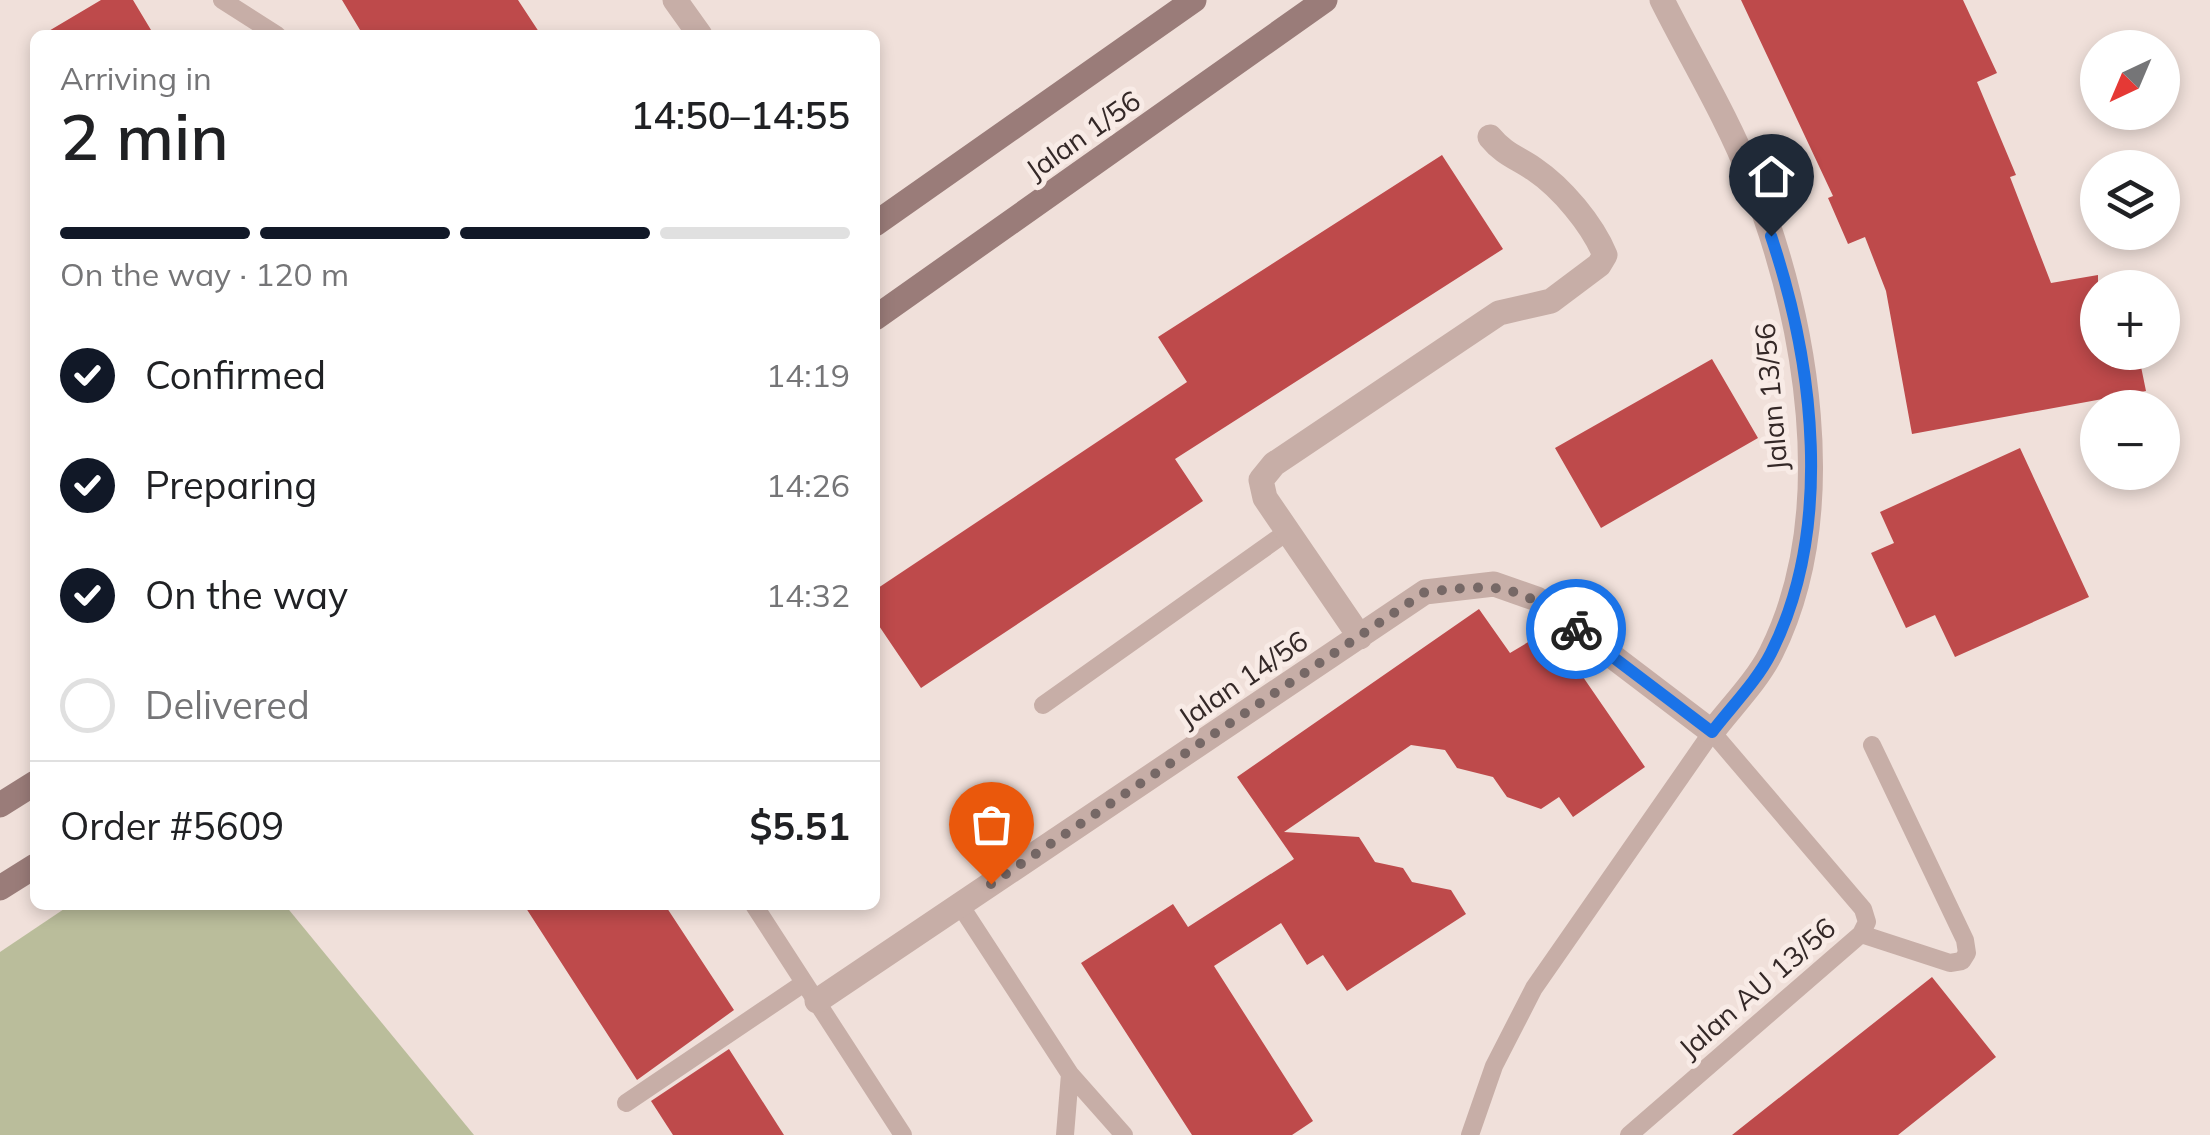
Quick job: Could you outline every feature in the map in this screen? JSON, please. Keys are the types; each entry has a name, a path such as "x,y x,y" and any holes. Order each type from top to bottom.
{"main road":[{"name":"Jalan 1/56","path":"880,220 1194,0"},
{"name":"Jalan 1/56","path":"880,314 1325,0"},
{"path":"0,805 30,786"},
{"path":"0,888 30,869"}],"street":[{"path":"676,0 697,30"},
{"name":"Jalan 13/56","path":"1662,0 1750,175 1792,296 1811,445 1802,572 1771,654 1712,732"},
{"path":"1360,636 1265,498 1261,480 1274,464 1499,313 1551,301 1599,266 1604,255 1596,236 1572,206 1535,169 1506,156 1490,137"},
{"name":"Jalan 14/56","path":"810,992 960,905 1425,592 1494,584 1537,600 1712,732"}],"lane":[{"path":"222,0 269,30"},
{"path":"1043,705 1287,532"},
{"path":"1470,1135 1494,1066 1534,988 1712,732"},
{"name":"Jalan AU 13/56","path":"1629,1135 1861,934 1867,922 1863,909 1712,732"},
{"path":"1861,934 1950,963 1962,961 1967,954 1966,940 1872,745"},
{"path":"960,905 1070,1074 1124,1135"},
{"path":"757,910 903,1135"},
{"path":"626,1103 810,992"},
{"path":"1065,1135 1070,1074"}],"green space":[{"path":"63,910 289,910 474,1135 0,1135 0,952"}],"building":[{"path":"101,0 133,0 151,30 50,30"},
{"path":"342,0 518,0 538,30 360,30"},
{"path":"1741,0 1963,0 1997,73 1977,82 2016,175 2010,177 2051,283 2080,278 2080,370 2142,370 2146,390 2080,390 2080,403 1912,434 1886,291 1865,237 1848,244 1828,198 1833,196"},
{"path":"1442,155 1503,249 1175,459 1203,501 921,688 880,627 880,587 1187,382 1158,337"},
{"path":"1712,359 1758,438 1601,528 1555,448"},
{"path":"2020,448 2089,597 1955,657 1935,615 1906,628 1871,553 1894,543 1880,512"},
{"path":"1479,609 1510,653 1550,629 1645,767 1573,817 1559,797 1541,809 1507,797 1493,777 1457,768 1445,750 1411,745 1284,832 1359,837 1375,862 1403,868 1412,882 1451,890 1466,914 1347,991 1323,955 1307,965 1281,923 1214,966 1313,1121 1292,1135 1192,1135 1081,963 1173,904 1188,927 1294,859 1237,777"},
{"path":"527,910 668,910 734,1010 637,1080"},
{"path":"1932,977 1996,1057 1898,1135 1732,1135"},
{"path":"729,1049 784,1135 673,1135 651,1101"}],"way so far":[{"path":"991,884 1425,592 1494,584 1537,600 1576,629"}],"route":[{"path":"1576,629 1712,732 1771,654 1802,572 1811,445 1792,296 1771,236"}]}
